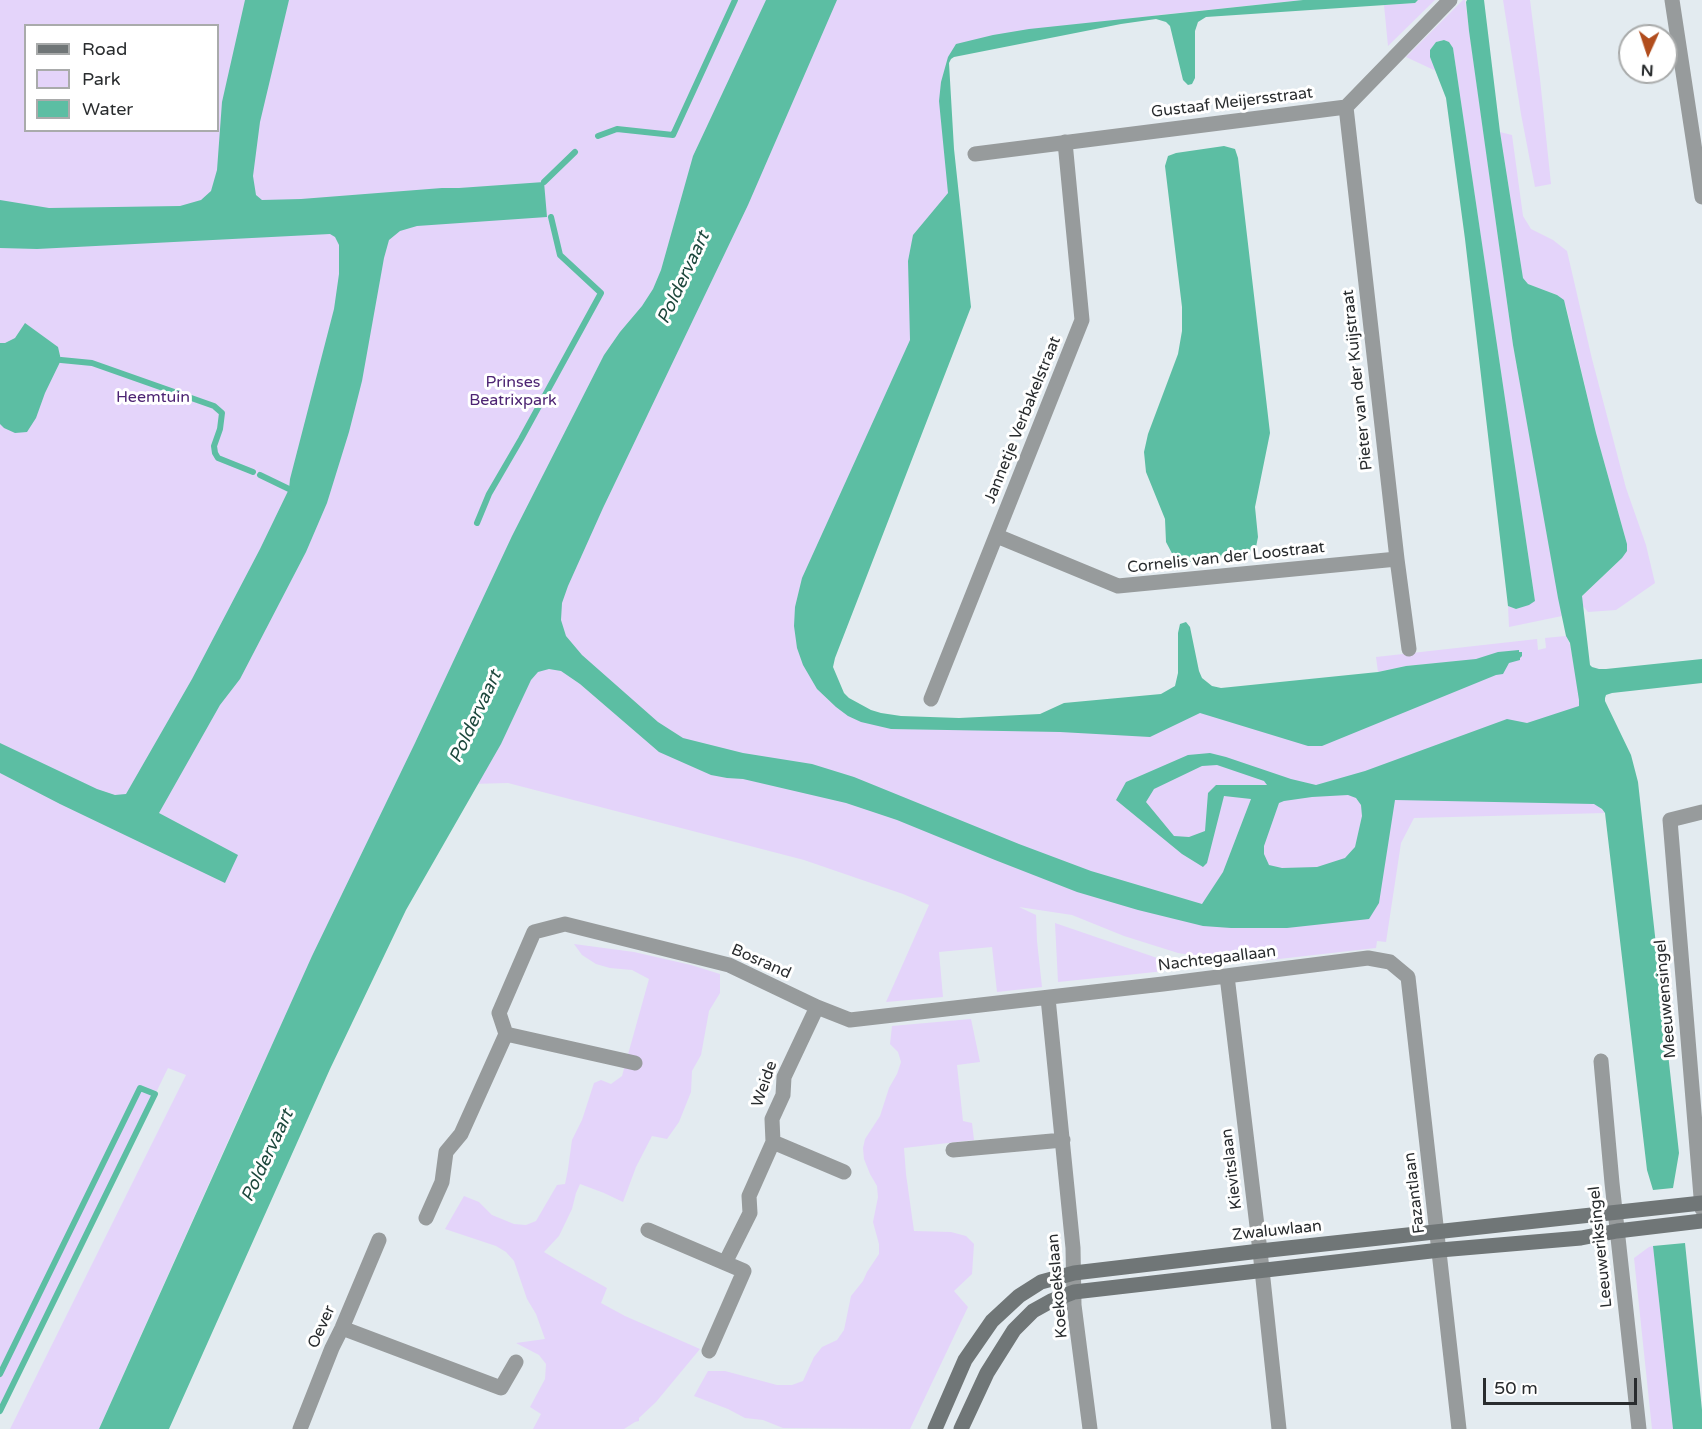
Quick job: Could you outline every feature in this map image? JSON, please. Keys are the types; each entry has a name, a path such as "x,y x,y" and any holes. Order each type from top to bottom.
{"main road":[{"name":"Zwaluwlaan","path":"935,1429 965,1360 992,1321 1019,1296 1041,1282 1074,1273 1260,1251 1702,1204"},
{"path":"961,1429 987,1373 1014,1330 1033,1311 1074,1292 1440,1250 1581,1238 1617,1231 1702,1221"}],"street":[{"path":"1346,106 1450,0"},
{"path":"1672,0 1702,197"},
{"name":"Gustaaf Meijersstraat","path":"975,154 1346,106"},
{"name":"Pieter van der Kuijstraat","path":"1346,106 1396,559 1409,649"},
{"name":"Jannetje Verbakelstraat","path":"931,699 1082,320 1065,142"},
{"name":"Cornelis van der Loostraat","path":"997,536 1118,586 1396,559"},
{"name":"Meeuwensingel","path":"1702,812 1670,820 1702,1209"},
{"name":"Bosrand","path":"506,1034 499,1013 534,932 565,924 729,965 817,1007 850,1020 1048,998"},
{"name":"Nachtegaallaan","path":"1048,998 1368,958 1390,962"},
{"name":"Fazantlaan","path":"1390,962 1408,977 1459,1429"},
{"name":"Kievitslaan","path":"1227,976 1279,1429"},
{"name":"Koekoekslaan","path":"1048,998 1074,1273 1074,1305 1090,1429"},
{"name":"Weide","path":"725,1263 750,1213 749,1196 773,1142 772,1119 783,1095 784,1077 817,1007"},
{"path":"426,1218 442,1182 446,1152 461,1134 506,1034 635,1063"},
{"name":"Leeuweriksingel","path":"1601,1061 1639,1429"},
{"path":"952,1150 1062,1140"},
{"path":"773,1142 844,1172"},
{"path":"648,1230 744,1271 709,1351"},
{"name":"Oever","path":"300,1429 379,1240"},
{"path":"342,1328 501,1388 516,1362"}],"green space":[{"name":"Prinses Beatrixpark","path":"0,0 1303,0 1159,15 958,50 948,59 946,80 966,313 823,678 865,714 917,723 1075,718 1475,660 1406,666 1378,672 1376,657 1537,639 1538,650 1546,648 1545,638 1566,636 1570,644 1599,807 1605,813 1414,818 1401,843 1386,942 1377,941 1376,948 1261,961 1225,960 1178,953 1124,936 1072,915 1019,907 1036,915 1042,987 997,992 992,947 939,952 943,997 886,1002 929,905 804,860 508,783 395,786 250,1092 99,1429 10,1429 186,1075 168,1068 0,1412"},
{"path":"1418,0 1435,0 1388,46 1384,5 1415,3"},
{"path":"1465,0 1513,345 1562,616 1509,627 1508,606 1516,609 1535,601 1453,49 1449,42 1444,40 1436,42 1430,50 1430,57 1436,71 1406,57"},
{"path":"1503,0 1530,0 1551,184 1535,187"},
{"path":"1500,132 1512,135 1523,216 1531,229 1553,240 1567,251 1592,359 1626,488 1646,545 1655,583 1616,610 1588,612 1582,605 1582,596 1622,558 1627,544 1596,433 1566,306 1557,295 1528,284 1523,278"},
{"path":"1055,923 1166,961 1204,967 1058,982"},
{"path":"574,944 634,952 720,974 720,993 709,1011 701,1055 692,1071 691,1092 679,1122 667,1139 652,1136 636,1167 623,1202 580,1184 572,1209 559,1236 544,1252 607,1288 601,1303 700,1349 656,1402 639,1418 639,1421 624,1429 533,1429 541,1414 530,1407 545,1379 546,1364 539,1355 516,1343 545,1339 536,1314 527,1299 514,1261 496,1246 445,1229 464,1196 479,1202 492,1215 514,1224 526,1225 536,1221 557,1185 565,1184 572,1140 582,1120 594,1083 601,1080 611,1084 622,1076 649,979 632,970 596,964 582,955"},
{"path":"971,1019 980,1062 957,1065 963,1121 972,1123 974,1140 904,1148 914,1231 951,1232 966,1236 974,1244 972,1274 954,1291 968,1307 910,1429 783,1428 763,1420 745,1418 694,1396 708,1371 725,1371 777,1385 792,1385 803,1381 814,1357 822,1347 837,1340 844,1330 851,1296 879,1254 879,1244 873,1222 878,1197 877,1186 864,1159 863,1148 865,1139 880,1116 901,1062 898,1052 890,1044 892,1026"},
{"path":"1653,1246 1673,1429 1652,1429 1634,1258"}],"water":[{"path":"245,0 289,0 260,122 253,176 256,195 262,200 544,182 547,217 417,226 400,231 389,240 362,381 327,503 306,552 240,679 220,705 159,813 238,855 225,883 0,773 0,743 97,789 115,795 126,794 192,679 289,489 334,309 339,274 339,245 335,237 330,234 37,249 0,248 0,200 49,208 180,206 201,200 211,191 217,170 222,102"},
{"name":"Poldervaart","path":"766,0 837,0 748,205 568,586 562,603 561,620 566,636 582,655 658,722 683,738 743,753 812,764 854,777 1091,871 1202,904 1223,872 1251,799 1224,796 1207,863 1203,867 1182,854 1116,800 1126,782 1188,755 1210,753 1316,785 1365,771 1507,719 1527,723 1579,706 1570,643 1566,636 1558,598 1513,345 1469,31 1466,2 1467,0 1484,0 1500,132 1523,278 1528,284 1564,300 1596,433 1627,544 1627,551 1622,558 1582,596 1590,665 1606,669 1702,659 1702,683 1612,693 1606,695 1605,698 1631,755 1638,782 1679,1153 1673,1188 1653,1190 1647,1170 1605,813 1594,804 1395,800 1379,903 1369,919 1287,928 1203,926 1077,892 897,820 846,803 743,779 711,775 659,752 580,684 561,671 549,669 538,672 531,680 501,744 406,910 330,1069 169,1429 99,1429 312,956 512,536 604,355 653,289 661,270 693,156","holes":["1217,765 1264,781 1267,785 1216,785 1208,793 1205,831 1189,837 1174,836 1146,802 1154,789 1202,766","1348,795 1356,798 1361,805 1362,816 1355,847 1345,858 1317,867 1282,868 1269,865 1264,854 1264,846 1279,803 1312,797"]},
{"path":"1303,0 1418,0 1415,3 1206,17 1198,22 1195,31 1195,78 1192,84 1188,85 1183,80 1170,26 1156,19 951,59 949,63 954,149 971,307 833,667 844,693 871,710 901,716 959,718 1040,714 1064,703 1161,694 1175,686 1178,673 1178,633 1180,624 1186,622 1190,627 1202,678 1212,686 1221,688 1378,672 1406,666 1476,659 1498,652 1519,650 1522,652 1520,660 1509,663 1503,674 1322,746 1308,746 1200,713 1150,737 1060,732 891,729 861,722 848,716 817,689 803,665 797,648 794,626 795,607 802,578 910,340 908,261 913,235 948,193 939,101 941,82 948,57 956,44 1029,29"},
{"path":"1444,40 1449,42 1453,48 1535,601 1516,609 1508,606 1446,98 1430,57 1430,50 1436,42"},
{"path":"1224,146 1235,149 1238,158 1270,433 1255,507 1258,537 1256,547 1247,555 1182,563 1176,561 1166,542 1165,519 1146,472 1144,452 1148,434 1178,354 1182,331 1182,307 1165,166 1168,156 1176,153"},
{"path":"25,323 58,347 61,360 36,418 27,432 15,433 0,424 0,343 15,338"},
{"path":"1685,1243 1702,1429 1673,1429 1653,1246"}],"waterway":[{"path":"598,136 617,129 673,135 735,0"},
{"path":"544,182 575,152"},
{"path":"477,523 489,494 601,293 560,255 551,217"},
{"path":"61,360 92,363 214,406 222,413 220,429 214,446 215,453 218,458 253,472"},
{"path":"260,475 289,489"},
{"path":"0,1374 140,1088 155,1094 0,1411"}],"park label":[{"name":"Heemtuin","path":"153,398"}]}
